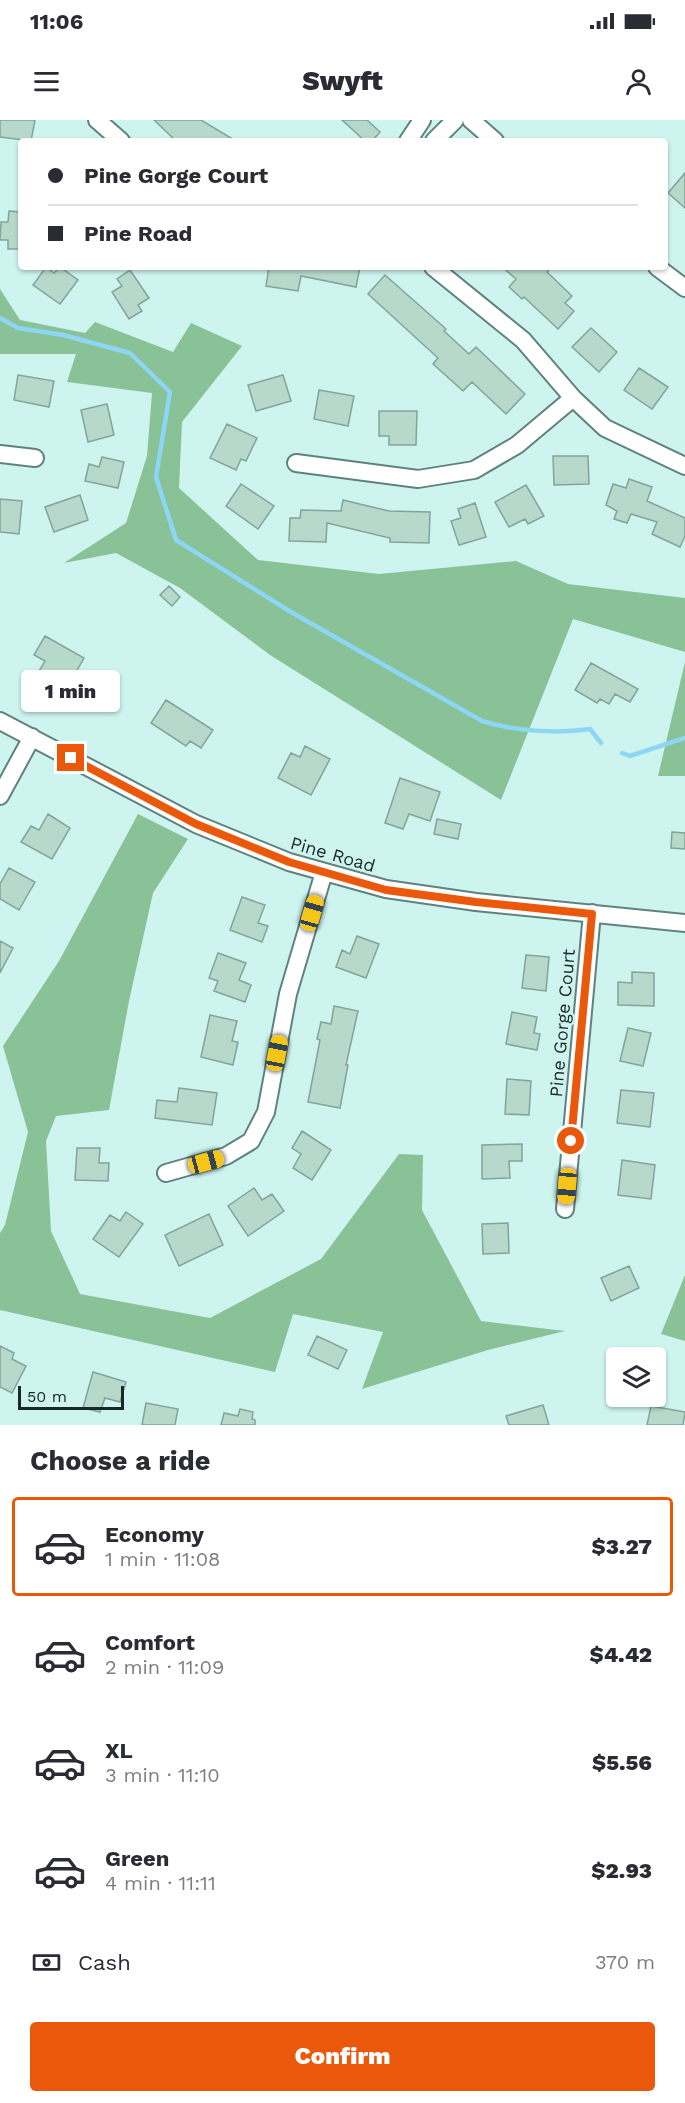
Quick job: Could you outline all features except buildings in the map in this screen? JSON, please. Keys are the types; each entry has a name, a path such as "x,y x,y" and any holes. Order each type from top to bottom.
{"street":[{"path":"97,120 118,138"},
{"path":"410,138 422,120"},
{"path":"437,138 455,120"},
{"path":"471,120 492,138"},
{"path":"437,270 524,340 573,398 605,428 685,466"},
{"path":"661,270 685,288"},
{"path":"296,463 418,479 474,470 517,445 573,398"},
{"path":"0,454 35,458"},
{"name":"Pine Road","path":"0,721 196,824 289,862 386,890 476,902 685,923"},
{"path":"0,796 32,737"},
{"path":"166,1173 226,1156 251,1141 266,1112 288,994 324,872"},
{"name":"Pine Gorge Court","path":"565,1209 592,914"}],"green space":[{"path":"0,289 20,320 85,333 95,322 173,352 191,323 242,346 182,422 179,488 258,560 379,574 516,561 568,584 685,598 685,652 573,619 501,800 270,655 180,588 116,553 64,563 126,523 147,456 152,393 67,382 76,354 0,354"},
{"path":"685,662 685,776 658,776"},
{"path":"138,814 188,839 153,893 129,1001 109,1110 56,1116 46,1141 51,1231 80,1294 210,1318 321,1259 399,1154 423,1155 422,1210 481,1321 565,1331 488,1350 362,1389 383,1332 293,1314 275,1372 0,1310 0,1233 5,1225 28,1132 3,1046 59,961"},
{"path":"685,1275 685,1341 661,1334"}],"waterway":[{"path":"0,318 18,328 63,335 130,353 170,392 156,477 176,540 291,612 482,721 536,731 590,729 601,743"},
{"path":"622,753 630,756 685,738"}],"route":[{"path":"71,758 196,824 289,862 386,890 592,914 571,1141"}]}
